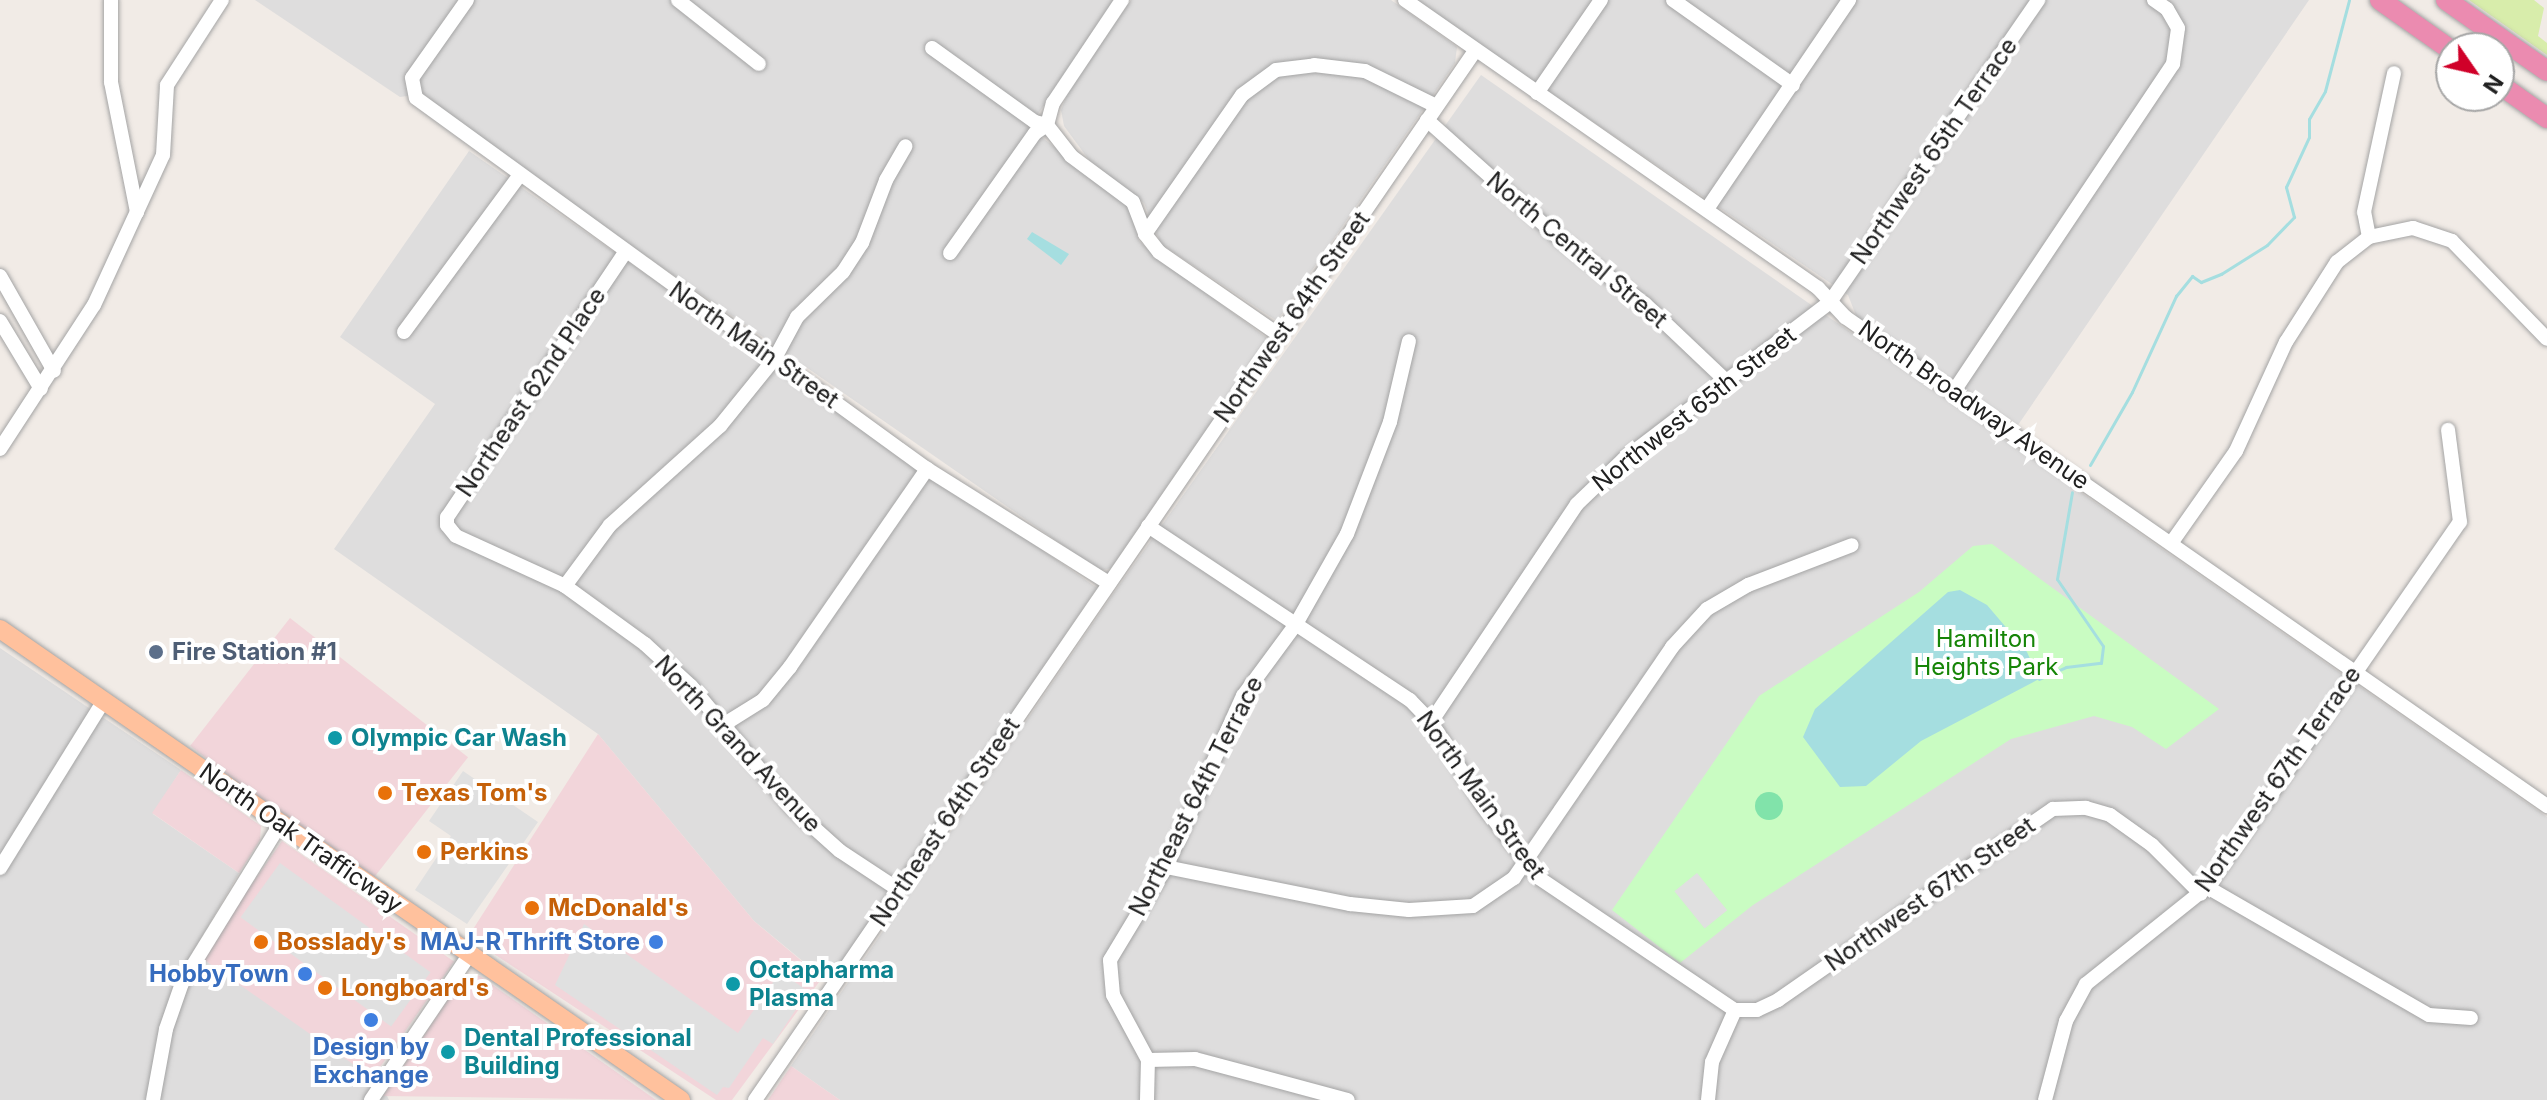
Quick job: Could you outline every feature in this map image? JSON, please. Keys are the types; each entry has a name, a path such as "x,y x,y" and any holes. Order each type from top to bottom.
{"highway":[{"path":"2380,0 2435,39"},
{"path":"2446,0 2547,71"},
{"path":"2515,95 2547,118"}],"main road":[{"name":"North Oak Trafficway","path":"0,629 681,1100"}],"street":[{"path":"111,0 111,82 137,212"},
{"name":"North Main Street","path":"467,0 412,78 412,91 624,254 775,358 927,469 1109,583"},
{"path":"678,0 759,64"},
{"path":"950,253 1035,133 1047,125 1053,103 1122,0"},
{"name":"North Broadway Avenue","path":"1405,0 1707,209 1954,391 2547,806"},
{"path":"1537,93 1601,0"},
{"path":"1673,0 1793,85"},
{"path":"1707,209 1849,0"},
{"name":"Northwest 65th Terrace","path":"1830,302 2038,0"},
{"path":"1954,391 2173,64 2180,39 2172,15 2154,0"},
{"path":"0,449 54,371 94,305 163,155 167,85 220,4"},
{"path":"932,48 1035,122 1047,125 1071,156 1133,202 1145,234 1159,252 1279,335"},
{"name":"Northwest 64th Street","path":"1109,583 1475,51"},
{"path":"1145,234 1242,95 1276,70 1314,65 1365,71 1436,106"},
{"path":"2369,237 2364,212 2394,73"},
{"name":"North Central Street","path":"1427,120 1555,234 1645,304 1726,381"},
{"path":"565,586 610,525 695,454 775,358 797,317 853,258 906,146"},
{"path":"404,332 519,176"},
{"path":"2172,542 2236,451 2286,342 2337,262 2369,237 2389,229 2413,228 2452,241 2547,339"},
{"name":"Northeast 62nd Place","path":"450,532 447,517 624,254"},
{"path":"0,276 54,371"},
{"name":"Northwest 65th Street","path":"1431,722 1569,512 1624,459 1830,302"},
{"path":"0,321 41,389"},
{"name":"Northeast 64th Terrace","path":"1148,1060 1113,995 1108,974 1110,960 1166,867 1243,696 1296,624 1362,501 1390,422 1409,341"},
{"name":"Northwest 67th Terrace","path":"2045,1100 2066,1021 2086,984 2204,890 2353,671 2460,522 2448,430"},
{"path":"723,725 763,700 790,667 927,469"},
{"name":"North Main Street","path":"1148,526 1410,700 1431,722 1525,863 1565,899 1735,1010"},
{"name":"North Grand Avenue","path":"450,532 565,586 664,660 815,830 899,890"},
{"path":"1166,867 1409,910 1473,906 1506,884 1525,863 1672,647 1707,609 1748,585 1852,545"},
{"name":"Northeast 64th Street","path":"755,1100 1109,583"},
{"path":"0,868 103,702"},
{"name":"Northwest 67th Street","path":"1735,1010 1757,1010 1778,1000 2053,809 2086,808 2110,815 2152,845 2204,890 2429,1015 2471,1018"},
{"path":"153,1100 166,1029 182,983 281,823"},
{"path":"371,1100 470,954"},
{"path":"1708,1100 1712,1062 1735,1010"},
{"path":"1147,1100 1148,1060 1195,1059 1348,1100"}],"shaded area":[{"path":"255,0 1117,0 1029,127 1129,206 1139,241 1152,253 1268,339 1111,568 1100,571 414,95 400,97"},
{"path":"1131,0 1391,0 1457,47 1455,63 1277,321 1161,244 1144,203 1089,160 1064,126 1061,110 1069,90"},
{"path":"1414,0 2309,0 2018,425 1857,318 1848,295"},
{"path":"1481,75 2547,817 2547,1100 840,1100 791,1066 1111,597"},
{"path":"469,151 1097,588 828,982 754,921 598,734 334,549 435,404 340,337"},
{"path":"290,618 468,757 368,885 190,746"},
{"path":"0,648 181,770 153,814 239,873 193,952 379,1079 389,1100 0,1100"},
{"path":"598,734 754,921 822,978 732,1100 716,1100 468,937"},
{"path":"181,770 261,826 260,840 239,873 152,813"},
{"path":"463,771 538,822 467,924 415,890 451,836 429,821"},
{"path":"282,841 454,961 373,1078 201,957"},
{"path":"280,863 430,972 391,1027 241,917"},
{"path":"1697,873 1727,910 1705,929 1674,891"},
{"path":"584,924 738,1033 780,972 808,991 773,1044 763,1038 729,1088 723,1087 717,1095 555,985"},
{"path":"475,975 656,1100 383,1096 458,985"},
{"path":"791,1066 840,1100 768,1100"}],"green space":[{"path":"2469,0 2534,0 2544,8 2538,36 2547,43 2547,55"},
{"name":"Hamilton Heights Park","path":"1992,544 2219,709 2166,749 2132,727 2094,716 2011,739 1753,905 1680,963 1612,910 1759,696 1919,592 1973,546"},
{"path":"1769,792 1779,796 1783,806 1779,816 1769,820 1759,816 1755,806 1759,796"}],"water":[{"path":"1032,232 1069,254 1061,265 1027,239"},
{"path":"1960,590 1987,605 2027,652 2039,679 1921,741 1866,786 1840,787 1803,737 1815,709 1948,592"}],"waterway":[{"path":"2090,465 2132,392 2176,296 2192,276 2201,282 2221,274 2267,245 2294,217 2286,187 2309,137 2309,119 2325,91 2349,0"},
{"path":"2039,679 2066,667 2101,663 2103,646 2057,579 2072,492"}],"place":[{"name":"Fire Station #1","path":"156,652"},
{"name":"Olympic Car Wash","path":"335,738"},
{"name":"Texas Tom's","path":"385,793"},
{"name":"Perkins","path":"424,852"},
{"name":"McDonald's","path":"532,908"},
{"name":"Bosslady's","path":"261,942"},
{"name":"MAJ-R Thrift Store","path":"656,942"},
{"name":"HobbyTown","path":"305,974"},
{"name":"Octapharma Plasma","path":"733,984"},
{"name":"Longboard's","path":"325,988"},
{"name":"Design by Exchange","path":"371,1020"},
{"name":"Dental Professional Building","path":"448,1052"}]}
